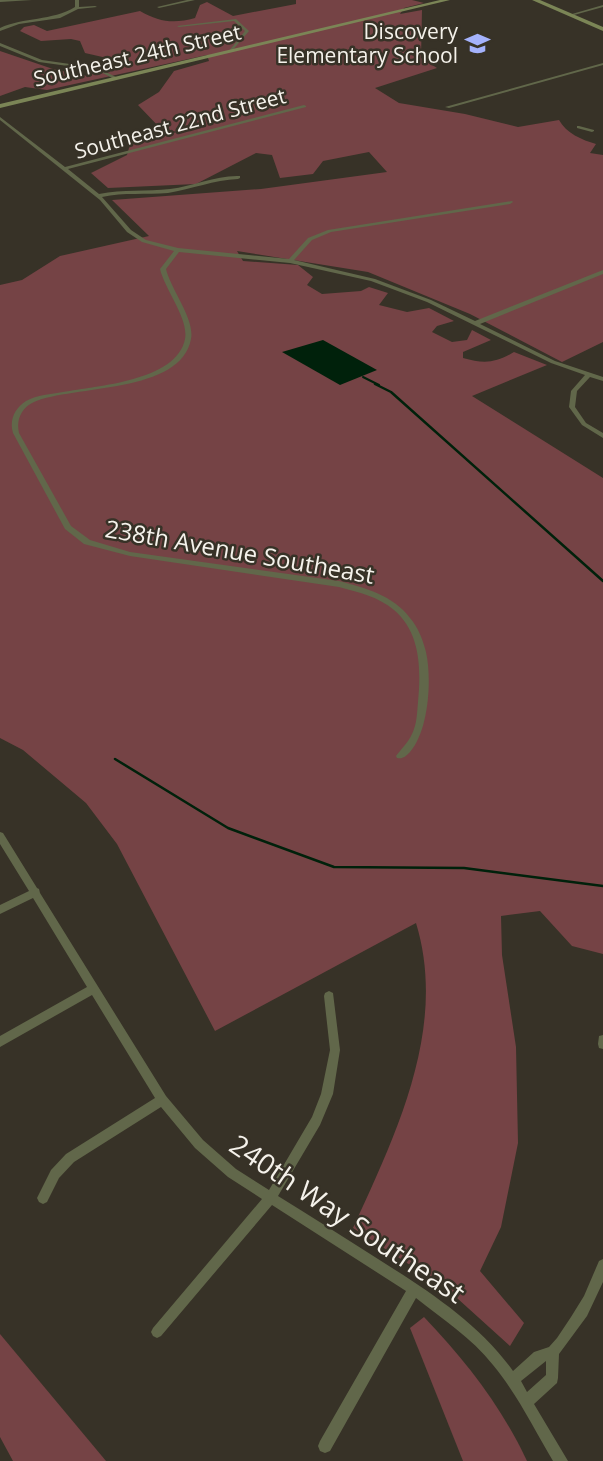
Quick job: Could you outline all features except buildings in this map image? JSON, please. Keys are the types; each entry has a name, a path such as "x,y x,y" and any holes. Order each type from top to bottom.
{"street":[{"path":"0,1 30,0"},
{"path":"159,7 193,0"},
{"path":"237,0 255,0"},
{"name":"Southeast 24th Street","path":"0,106 447,0"},
{"path":"535,0 601,27"},
{"path":"544,0 601,27"},
{"path":"0,30 17,23 62,16 77,5 95,7"},
{"path":"574,14 603,6"},
{"path":"179,26 232,19 247,31 231,51"},
{"path":"0,44 41,61 98,69 117,78"},
{"path":"447,107 603,64"},
{"name":"Southeast 22nd Street","path":"64,169 304,106"},
{"path":"0,118 97,196 132,235 151,244 178,250 290,261 333,269 388,285 554,362 603,379"},
{"path":"579,127 592,131"},
{"path":"97,196 118,191 167,191 225,177 238,177"},
{"path":"290,261 310,239 321,234 510,202"},
{"name":"238th Avenue Southeast","path":"178,250 163,269 187,330 186,346 178,359 153,373 119,385 37,398 19,410 14,427 68,527 87,542 130,554 365,589 380,595 397,609 414,631 425,658 419,732 411,746 400,756"},
{"path":"474,324 603,272"},
{"path":"588,375 575,391 572,407 584,424 603,436"},
{"name":"240th Way Southeast","path":"0,836 162,1100 212,1156 232,1173 414,1289 472,1334 512,1380 561,1461"},
{"path":"0,911 36,892"},
{"path":"0,1042 94,988"},
{"path":"157,1332 271,1197 316,1121 327,1094 335,1050 329,996"},
{"path":"43,1198 55,1174 70,1158 162,1100"},
{"path":"512,1380 539,1357 552,1352 570,1332 586,1307 603,1265"},
{"path":"326,1446 414,1289"},
{"path":"526,1402 552,1378 552,1352"}],"shaded area":[{"path":"296,0 412,0 424,3 404,8 400,14 422,10 421,58 437,68 375,88 399,103 465,114 518,127 559,120 575,135 596,144 590,153 603,155 603,342 562,362 470,314 368,272 237,251 243,261 298,265 313,277 307,285 322,294 361,291 369,287 388,293 379,305 407,312 429,308 454,321 437,326 432,332 452,342 467,340 472,330 491,340 463,352 463,358 490,361 514,352 547,365 472,396 603,478 603,954 572,946 540,911 501,916 502,955 516,1047 518,1143 501,1227 480,1271 524,1323 510,1346 447,1289 353,1228 400,1118 413,1080 426,1002 424,962 416,923 215,1031 117,844 86,803 23,750 0,738 0,285 22,280 60,256 149,236 112,200 261,189 387,172 369,152 323,161 313,174 280,178 272,155 256,153 196,184 108,188 91,173 127,155 131,141 178,132 161,129 138,105 159,92 174,71 209,61 207,55 47,90 25,87 0,96 0,51 53,69 88,76 120,61 85,53 80,41 41,41 20,31 24,27 34,25 47,31 140,11 167,21 187,20 195,18 200,5 207,2 233,16 296,4"},
{"path":"323,340 377,370 340,385 282,352"},
{"path":"424,1317 482,1385 506,1421 527,1461 463,1461 410,1328"},
{"path":"0,1334 106,1461 13,1461 0,1437"}],"waterway":[{"path":"363,377 379,385"},
{"path":"375,384 391,392 603,581"},
{"path":"115,759 228,828 334,867 464,868 603,886"}],"place":[{"name":"Discovery Elementary School","path":"478,43"}]}
